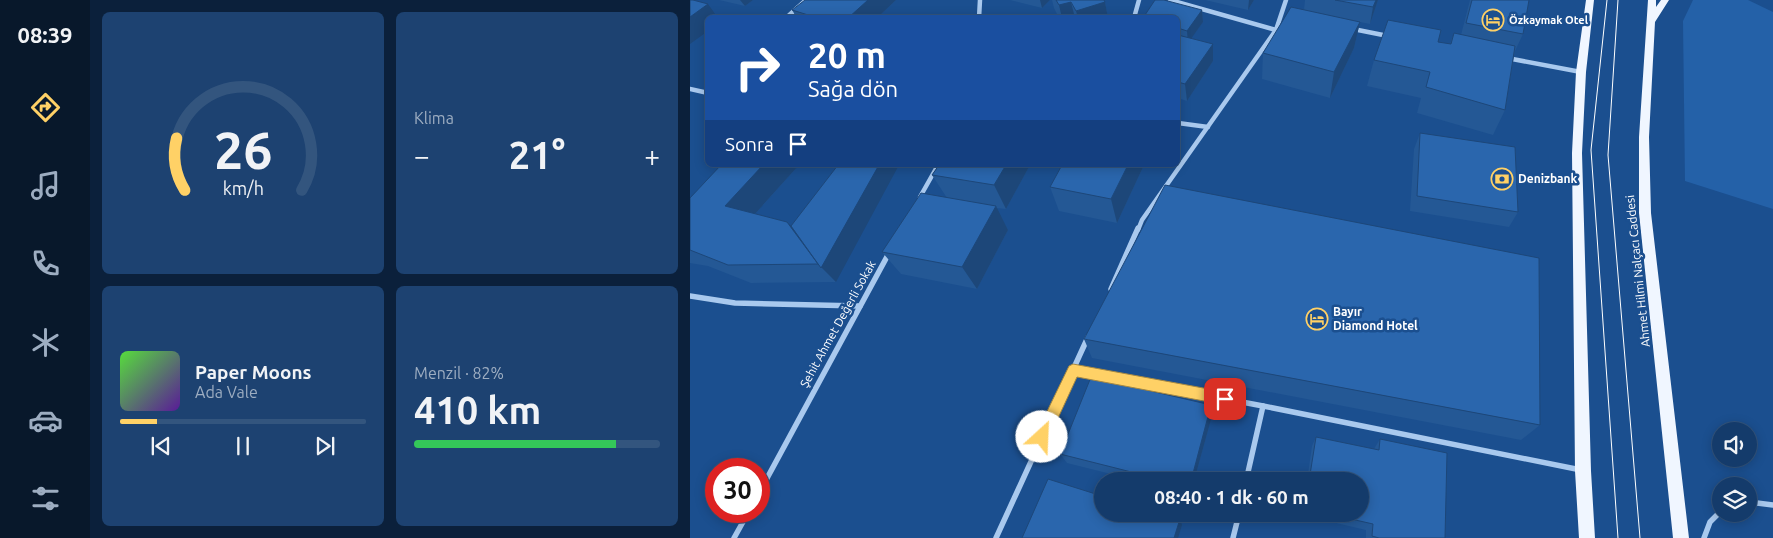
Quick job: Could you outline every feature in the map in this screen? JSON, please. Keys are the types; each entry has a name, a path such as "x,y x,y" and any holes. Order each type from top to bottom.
{"main road":[{"path":"1587,538 1583,471 1577,153 1581,72 1590,0"},
{"name":"Ahmet Hilmi Nalçacı Caddesi","path":"1652,0 1644,137 1645,213 1681,538"},
{"path":"1652,22 1666,0"}],"street":[{"path":"789,15 806,0"},
{"path":"979,15 980,0"},
{"path":"1135,15 1139,0"},
{"path":"1170,0 1276,30"},
{"path":"1180,166 1276,30 1286,0"},
{"path":"1281,16 1290,18"},
{"path":"1348,28 1397,37"},
{"path":"1503,57 1581,72"},
{"path":"690,89 705,93"},
{"path":"701,92 705,89"},
{"path":"1180,123 1208,127"},
{"path":"915,207 937,167"},
{"path":"1110,291 1142,220 1180,167"},
{"name":"Şehit Ahmet Değerli Sokak","path":"770,473 892,248"},
{"path":"690,296 735,303 860,306"},
{"path":"996,538 1089,335"},
{"path":"1073,370 1263,406 1583,471"},
{"path":"1248,472 1263,406"},
{"path":"1757,503 1773,505"},
{"path":"1704,538 1712,520"},
{"path":"1233,538 1237,522"},
{"path":"734,538 742,523"}],"shaded area":[{"path":"1693,0 1748,0 1773,12 1773,209 1685,181 1683,21"}],"building":[{"path":"690,0 693,0 708,4 690,17"},
{"path":"805,0 868,0 851,15 808,15 792,10"},
{"path":"1056,0 1104,0 1105,2 1076,11 1071,2 1059,5"},
{"path":"1155,0 1164,0 1202,10 1187,31 1180,29 1180,15 1145,15"},
{"path":"1335,0 1376,0 1373,7"},
{"path":"1472,0 1529,0 1523,34 1466,23"},
{"path":"1291,7 1360,22 1334,72 1263,53"},
{"path":"1388,20 1441,30 1438,42 1451,44 1454,33 1515,46 1505,110 1426,87 1430,72 1374,60"},
{"path":"1180,36 1213,44 1185,84 1180,83"},
{"path":"1420,133 1515,147 1518,212 1417,196"},
{"path":"719,167 761,167 725,206 787,222 818,264 728,265 690,250 690,198"},
{"path":"836,167 878,167 821,268 791,226"},
{"path":"938,167 1005,167 994,185 932,175"},
{"path":"1061,167 1127,167 1111,199 1050,187"},
{"name":"Bayır Diamond Hotel","path":"1165,185 1539,258 1540,425 1084,339"},
{"path":"921,193 996,206 962,267 882,252"},
{"path":"1091,377 1211,405 1193,472 1131,472 1060,454"},
{"path":"1316,437 1379,450 1380,439 1447,453 1445,538 1379,538 1372,536 1373,524 1364,522 1369,522 1369,472 1310,472"},
{"path":"1048,479 1094,493 1094,522 1179,522 1174,538 1022,538"}],"tram line":[{"path":"1607,0 1591,150 1618,538"},
{"path":"1618,0 1608,155 1640,538"}],"place":[{"name":"Özkaymak Otel","path":"1493,20"},
{"name":"Denizbank","path":"1502,179"},
{"name":"Bayır Diamond Hotel","path":"1317,319"}],"route":[{"path":"1042,437 1073,370 1225,399"}]}
